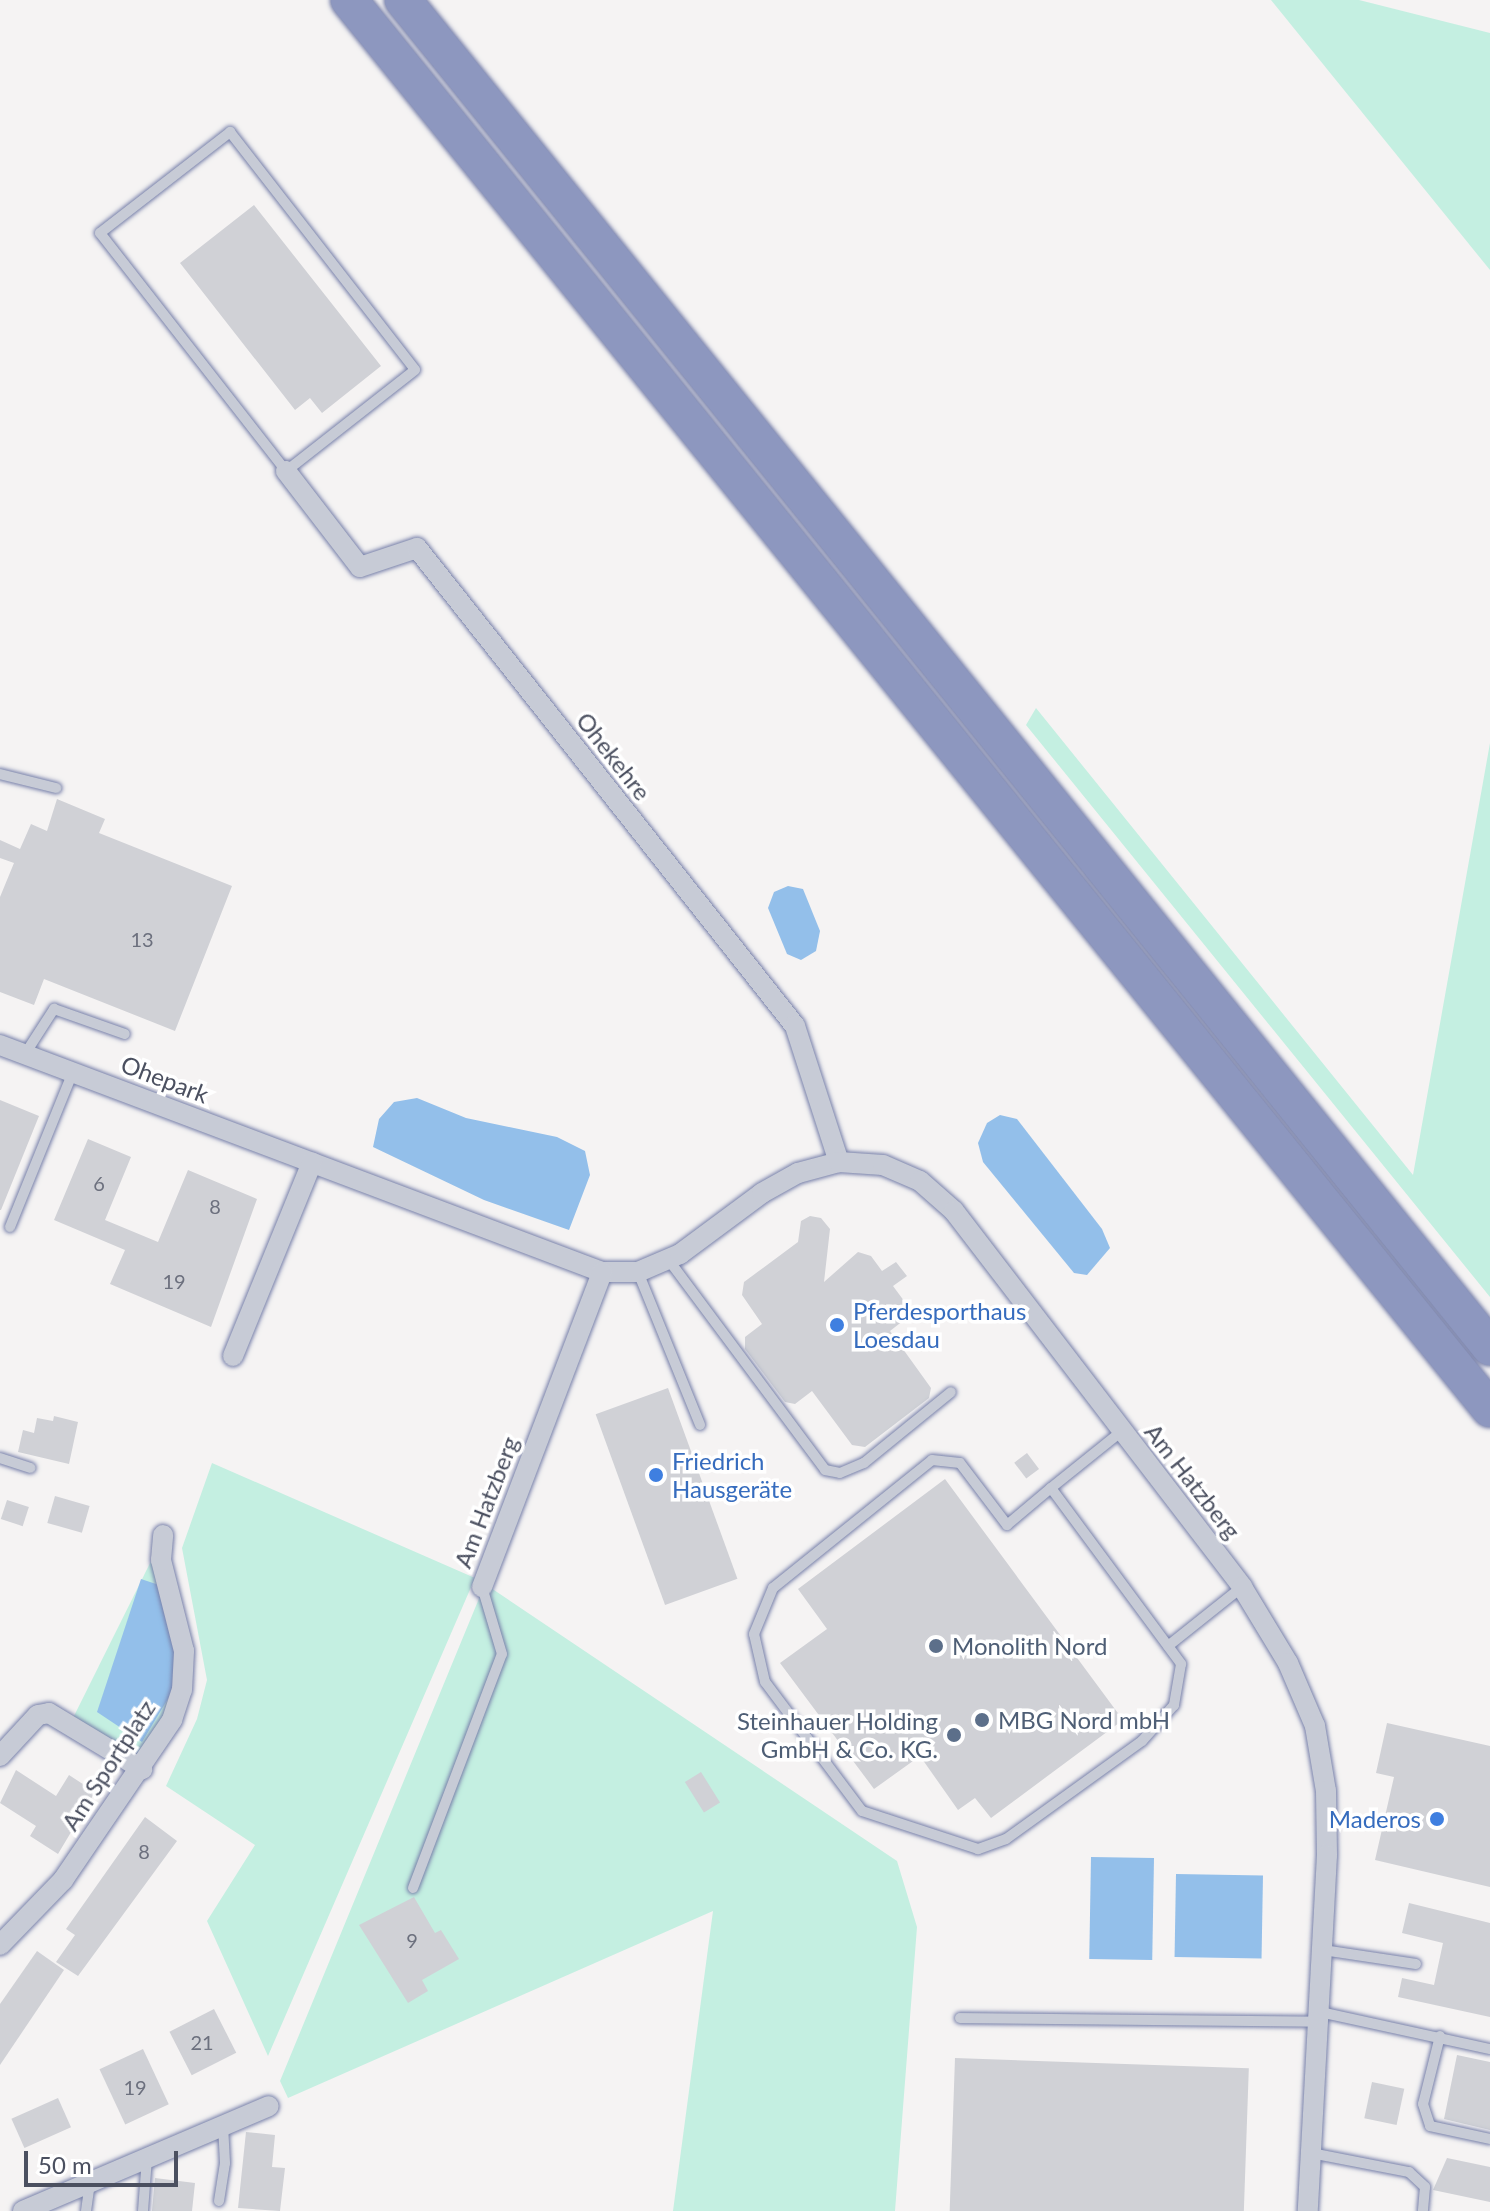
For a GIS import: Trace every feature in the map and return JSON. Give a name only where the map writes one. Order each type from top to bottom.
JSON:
[{"type":"highway","points":[[349,0],[1490,1409]]},
{"type":"highway","points":[[403,0],[1490,1347]]},
{"type":"street","name":"Ohekehre","points":[[286,471],[360,567],[417,548],[795,1026],[839,1162]]},
{"type":"street","name":"Ohepark","points":[[0,1045],[312,1162]]},
{"type":"street","name":"Am Hatzberg","points":[[312,1162],[602,1272],[638,1272],[668,1259],[762,1193],[798,1173],[839,1162],[883,1165],[920,1181],[954,1211],[1242,1587],[1288,1663],[1320,1750],[1327,1823],[1320,2017],[1308,2211]]},
{"type":"street","points":[[233,1356],[312,1162]]},
{"type":"street","name":"Am Hatzberg","points":[[482,1587],[602,1272]]},
{"type":"street","name":"Am Sportplatz","points":[[0,1945],[63,1880],[142,1769],[172,1720],[182,1690],[184,1651],[161,1560],[163,1535]]},
{"type":"street","points":[[0,1756],[38,1715],[49,1713],[142,1769]]},
{"type":"street","points":[[23,2211],[269,2106]]},
{"type":"lane","points":[[230,132],[415,370],[286,471],[100,233],[230,132]]},
{"type":"lane","points":[[0,774],[56,788]]},
{"type":"lane","points":[[25,1054],[54,1009],[125,1034]]},
{"type":"lane","points":[[10,1227],[73,1072]]},
{"type":"lane","points":[[668,1259],[825,1470],[840,1473],[864,1463],[951,1392]]},
{"type":"lane","points":[[638,1272],[700,1425]]},
{"type":"lane","points":[[1051,1488],[1181,1664],[1174,1705],[1142,1741],[1006,1839],[978,1849],[862,1811],[765,1682],[754,1634],[773,1588],[932,1460],[960,1463],[1007,1525],[1051,1488],[1122,1431]]},
{"type":"lane","points":[[0,1458],[30,1468]]},
{"type":"lane","name":"Am Hatzberg","points":[[413,1888],[502,1654],[482,1587]]},
{"type":"lane","points":[[1168,1646],[1242,1587]]},
{"type":"lane","points":[[1323,1950],[1416,1964]]},
{"type":"lane","points":[[960,2018],[1320,2017],[1440,2036],[1490,2049]]},
{"type":"lane","points":[[1440,2036],[1423,2104],[1430,2126],[1490,2139]]},
{"type":"lane","points":[[219,2201],[226,2152],[223,2126]]},
{"type":"lane","points":[[1311,2153],[1409,2172],[1425,2187],[1423,2211]]},
{"type":"lane","points":[[143,2211],[147,2158]]},
{"type":"lane","points":[[86,2211],[90,2183]]},
{"type":"green space","points":[[1271,0],[1359,0],[1490,33],[1490,270]]},
{"type":"green space","points":[[1036,708],[1413,1175],[1490,743],[1490,1297],[1026,725]]},
{"type":"green space","points":[[212,1463],[475,1578],[268,2056],[207,1921],[255,1845],[166,1786],[197,1719],[207,1680],[182,1548]]},
{"type":"green space","points":[[161,1541],[180,1689],[142,1767],[70,1724]]},
{"type":"green space","points":[[485,1584],[897,1861],[917,1927],[895,2211],[673,2211],[713,1911],[288,2098],[280,2081]]},
{"type":"water","points":[[788,886],[803,889],[820,931],[816,951],[801,960],[787,954],[768,908],[774,892]]},
{"type":"water","points":[[417,1098],[466,1118],[557,1137],[585,1151],[590,1175],[569,1230],[484,1200],[373,1147],[379,1119],[394,1102]]},
{"type":"water","points":[[1000,1115],[1017,1119],[1102,1229],[1110,1248],[1087,1275],[1074,1273],[983,1162],[978,1143],[987,1123]]},
{"type":"water","points":[[141,1579],[159,1585],[178,1652],[178,1682],[142,1742],[97,1712]]},
{"type":"water","points":[[1091,1857],[1154,1858],[1152,1960],[1089,1959]]},
{"type":"water","points":[[1176,1874],[1263,1876],[1262,1959],[1175,1957]]},
{"type":"building","points":[[254,205],[381,366],[322,413],[310,398],[295,410],[180,263]]},
{"type":"building","points":[[57,799],[105,819],[99,833],[232,886],[175,1031],[44,979],[34,1005],[0,992],[0,897],[14,863],[0,858],[0,840],[20,849],[31,824],[47,831]]},
{"type":"building","points":[[0,1100],[39,1116],[1,1210],[0,1210]]},
{"type":"building","points":[[88,1139],[131,1157],[105,1220],[158,1242],[188,1170],[257,1199],[211,1327],[110,1284],[125,1250],[54,1220]]},
{"type":"building","points":[[810,1216],[821,1218],[830,1229],[824,1282],[858,1252],[871,1256],[882,1271],[896,1262],[907,1276],[893,1286],[913,1313],[890,1331],[931,1388],[929,1398],[865,1447],[852,1445],[812,1391],[795,1404],[785,1402],[745,1349],[745,1337],[762,1324],[742,1295],[744,1282],[798,1242],[801,1221]]},
{"type":"building","points":[[668,1388],[737,1579],[665,1605],[596,1414]]},
{"type":"building","points":[[54,1416],[78,1422],[69,1464],[18,1452],[23,1430],[34,1433],[37,1418],[53,1421]]},
{"type":"building","points":[[1027,1453],[1039,1469],[1026,1479],[1014,1463]]},
{"type":"building","name":"Monolith Nord","points":[[945,1479],[1123,1720],[991,1818],[975,1798],[958,1810],[920,1756],[874,1789],[780,1663],[827,1629],[798,1589]]},
{"type":"building","points":[[55,1496],[90,1506],[82,1533],[47,1523]]},
{"type":"building","points":[[7,1500],[29,1507],[23,1526],[1,1519]]},
{"type":"building","name":"Maderos","points":[[1387,1723],[1490,1746],[1490,1887],[1375,1860],[1394,1777],[1376,1773]]},
{"type":"building","points":[[16,1770],[56,1796],[69,1775],[95,1792],[58,1854],[30,1836],[36,1826],[0,1803]]},
{"type":"building","points":[[701,1772],[720,1803],[704,1813],[685,1782]]},
{"type":"building","points":[[145,1817],[177,1841],[78,1976],[56,1962],[75,1935],[66,1929]]},
{"type":"building","points":[[414,1897],[435,1933],[441,1930],[459,1959],[422,1980],[428,1991],[408,2003],[359,1925]]},
{"type":"building","points":[[1409,1903],[1490,1923],[1490,2017],[1398,1997],[1402,1978],[1434,1985],[1443,1943],[1402,1933]]},
{"type":"building","points":[[37,1951],[64,1970],[0,2065],[0,2004]]},
{"type":"building","points":[[214,2009],[236,2053],[192,2075],[169,2032]]},
{"type":"building","points":[[143,2049],[169,2104],[125,2125],[99,2069]]},
{"type":"building","points":[[1457,2055],[1490,2062],[1490,2130],[1444,2119]]},
{"type":"building","points":[[955,2058],[1249,2068],[1244,2211],[950,2211]]},
{"type":"building","points":[[1372,2082],[1404,2089],[1397,2125],[1364,2118]]},
{"type":"building","points":[[58,2098],[71,2127],[24,2148],[11,2119]]},
{"type":"building","points":[[246,2132],[275,2135],[272,2167],[285,2168],[280,2211],[238,2208]]},
{"type":"building","points":[[1447,2158],[1490,2167],[1490,2202],[1433,2190]]},
{"type":"building","points":[[155,2178],[195,2183],[192,2211],[152,2211]]},
{"type":"place","name":"Pferdesporthaus Loesdau","points":[[837,1325]]},
{"type":"place","name":"Friedrich Hausgeräte","points":[[656,1475]]},
{"type":"place","name":"Monolith Nord","points":[[936,1646]]},
{"type":"place","name":"MBG Nord mbH","points":[[982,1720]]},
{"type":"place","name":"Steinhauer Holding GmbH & Co. KG.","points":[[954,1735]]},
{"type":"place","name":"Maderos","points":[[1437,1819]]}]
